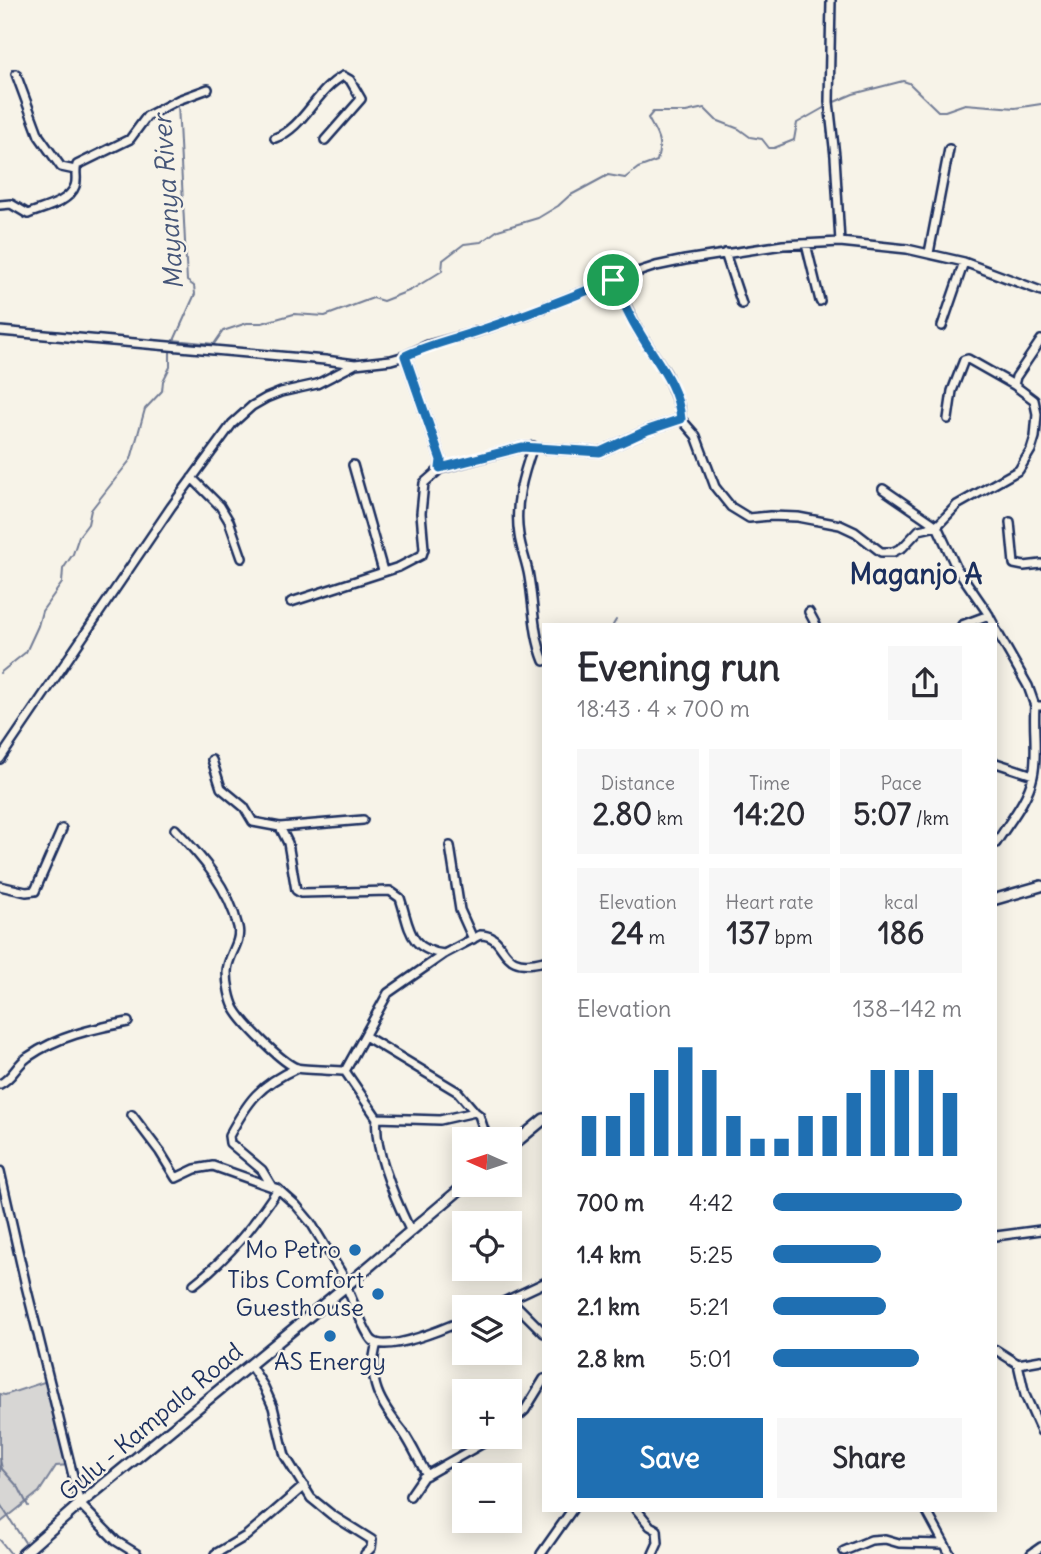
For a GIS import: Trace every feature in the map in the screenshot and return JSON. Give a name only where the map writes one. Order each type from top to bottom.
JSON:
[{"type":"main road","points":[[997,899],[1041,886]]},
{"type":"main road","points":[[522,1137],[542,1121]]},
{"type":"main road","name":"Gulu - Kampala Road","points":[[23,1554],[452,1196]]},
{"type":"street","points":[[831,0],[830,105],[840,242]]},
{"type":"street","points":[[16,74],[39,136],[61,167],[75,170]]},
{"type":"street","points":[[275,138],[291,128],[320,95],[343,76],[350,80],[361,99],[325,140]]},
{"type":"street","points":[[0,205],[11,204],[28,214],[65,199],[76,183],[77,165],[130,139],[147,116],[208,89]]},
{"type":"street","points":[[929,253],[949,149]]},
{"type":"street","points":[[0,331],[355,364],[405,356],[428,345],[519,317],[656,266],[725,253],[840,242],[880,245],[964,261],[1041,291]]},
{"type":"street","points":[[806,244],[820,301]]},
{"type":"street","points":[[725,253],[742,304]]},
{"type":"street","points":[[942,326],[964,261]]},
{"type":"street","points":[[613,280],[639,332],[666,373],[680,408],[681,419],[696,436],[715,487],[741,514],[749,518],[798,517],[831,523],[855,533],[874,549],[887,553],[903,547],[919,530],[937,526],[957,505],[1019,470],[1031,450],[1041,399]]},
{"type":"street","points":[[1014,385],[1016,377],[1041,340]]},
{"type":"street","points":[[405,356],[441,460],[440,468]]},
{"type":"street","points":[[948,419],[952,391],[964,360],[968,359],[1014,385],[1034,400],[1037,414]]},
{"type":"street","points":[[0,759],[192,478],[232,424],[252,406],[281,392],[317,384],[355,364]]},
{"type":"street","points":[[291,602],[399,567],[422,555],[424,549],[421,513],[424,483],[440,468],[522,447],[600,452],[648,430],[681,419]]},
{"type":"street","points":[[533,446],[521,485],[517,516],[519,538],[529,575],[535,631],[542,654]]},
{"type":"street","points":[[353,465],[383,571]]},
{"type":"street","points":[[192,478],[220,506],[229,521],[242,558]]},
{"type":"street","points":[[883,489],[937,526],[956,567],[993,623]]},
{"type":"street","points":[[1010,522],[1014,564],[1041,565]]},
{"type":"street","points":[[808,612],[815,623]]},
{"type":"street","points":[[967,623],[989,615]]},
{"type":"street","points":[[997,631],[1038,706],[1034,775],[1026,795],[997,841]]},
{"type":"street","points":[[212,760],[221,788],[244,807],[253,822],[280,827],[363,820]]},
{"type":"street","points":[[997,763],[1034,775]]},
{"type":"street","points":[[280,827],[288,844],[296,890],[301,893],[396,893],[420,948],[444,954]]},
{"type":"street","points":[[0,886],[26,892],[35,891],[62,829]]},
{"type":"street","points":[[175,829],[202,856],[224,891],[235,916],[239,939],[231,953],[227,971],[235,1008],[271,1049],[297,1068]]},
{"type":"street","points":[[450,846],[460,910],[473,939]]},
{"type":"street","points":[[345,1071],[388,993],[444,954],[480,935],[492,937],[505,955],[521,964],[542,961]]},
{"type":"street","points":[[0,1084],[11,1078],[20,1063],[56,1041],[93,1029],[128,1022]]},
{"type":"street","points":[[365,1036],[458,1092],[479,1115],[483,1127]]},
{"type":"street","points":[[345,1071],[297,1068],[282,1074],[246,1104],[229,1136],[230,1143],[268,1176],[275,1187],[296,1205],[311,1223],[347,1285],[371,1340],[377,1343],[396,1343],[452,1325]]},
{"type":"street","points":[[345,1071],[377,1118],[375,1133],[381,1156],[410,1230]]},
{"type":"street","points":[[377,1118],[440,1120],[475,1112]]},
{"type":"street","points":[[132,1115],[176,1178],[195,1169],[213,1166],[275,1187]]},
{"type":"street","points":[[0,1171],[80,1504],[116,1541],[137,1554]]},
{"type":"street","points":[[194,1284],[229,1254],[261,1216],[275,1187]]},
{"type":"street","points":[[997,1236],[1041,1230]]},
{"type":"street","points":[[521,1295],[542,1284]]},
{"type":"street","points":[[522,1311],[542,1331]]},
{"type":"street","points":[[377,1343],[371,1369],[378,1392],[427,1475]]},
{"type":"street","points":[[997,1351],[1018,1364],[1041,1360]]},
{"type":"street","points":[[1018,1364],[1025,1395],[1041,1431]]},
{"type":"street","points":[[250,1365],[271,1402],[285,1456],[321,1508],[372,1540],[371,1548],[365,1554]]},
{"type":"street","points":[[522,1412],[542,1382]]},
{"type":"street","points":[[410,1496],[419,1481],[427,1475],[473,1449]]},
{"type":"street","points":[[215,1554],[246,1536],[304,1486]]},
{"type":"street","points":[[541,1554],[571,1512]]},
{"type":"street","points":[[639,1512],[657,1530],[658,1543],[653,1554]]},
{"type":"street","points":[[927,1512],[950,1554]]},
{"type":"street","points":[[844,1551],[878,1540],[944,1544]]},
{"type":"street","points":[[1031,1554],[1041,1549]]},
{"type":"shaded area","points":[[47,1381],[69,1465],[56,1466],[39,1492],[0,1523],[0,1394],[5,1395]]},
{"type":"waterway","name":"Mayanya River","points":[[832,103],[853,94],[903,81],[909,83],[938,111],[965,104],[1015,108],[1041,104]]},
{"type":"waterway","name":"Mayanya River","points":[[172,345],[195,294],[194,286],[187,281],[178,104]]},
{"type":"waterway","name":"Mayanya River","points":[[173,340],[214,344],[223,331],[247,323],[262,323],[294,314],[325,316],[373,298],[383,301],[411,290],[442,271],[443,260],[464,244],[481,242],[498,230],[538,218],[569,196],[608,175],[625,178],[638,168],[657,161],[659,142],[648,118],[653,112],[686,112],[704,108],[716,120],[739,129],[750,137],[762,139],[769,148],[774,148],[794,140],[797,123],[827,106]]},
{"type":"waterway","name":"Mayanya River","points":[[0,673],[26,652],[42,611],[62,583],[63,569],[88,524],[91,510],[131,459],[145,409],[162,391],[163,381],[170,367],[170,350]]},
{"type":"waterway","points":[[0,1459],[2,1469],[19,1488],[28,1506]]},
{"type":"waterway","points":[[0,1504],[26,1544]]},
{"type":"waterway","points":[[0,1540],[11,1554]]},
{"type":"place","name":"Mo Petro","points":[[355,1250]]},
{"type":"place","name":"Tibs Comfort Guesthouse","points":[[378,1294]]},
{"type":"place","name":"AS Energy","points":[[330,1336]]},
{"type":"district","name":"Maganjo A","points":[[916,574]]},
{"type":"route","points":[[613,280],[631,318],[666,373],[680,408],[681,419],[648,430],[600,452],[522,447],[440,468],[441,460],[405,356],[428,345],[530,313],[613,280]]}]
